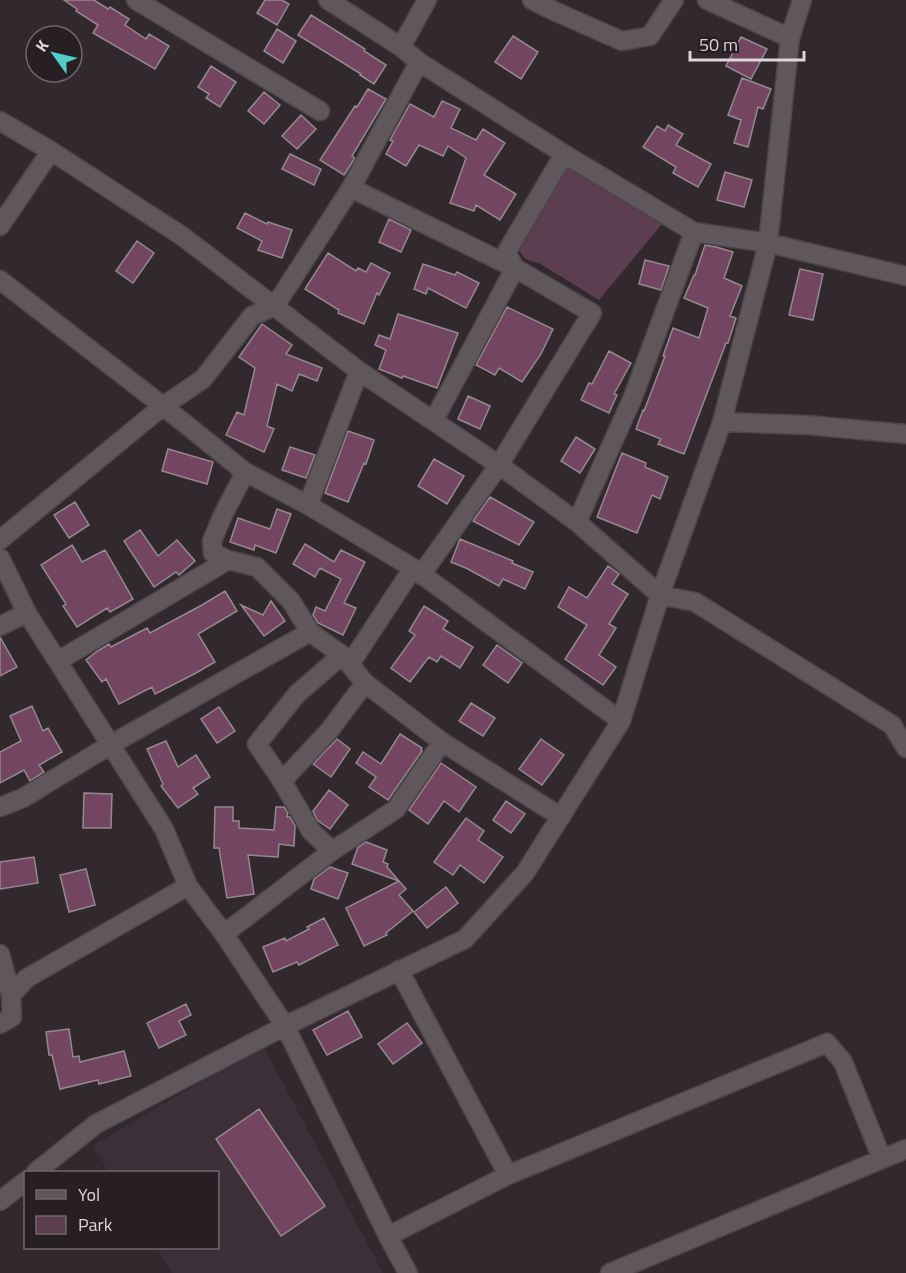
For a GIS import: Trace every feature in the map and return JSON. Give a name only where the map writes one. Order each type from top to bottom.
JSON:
[{"type":"street","points":[[136,0],[320,111]]},
{"type":"street","points":[[328,0],[401,47],[419,62],[564,154],[694,232],[768,243],[906,276]]},
{"type":"street","points":[[401,47],[427,0]]},
{"type":"street","points":[[532,0],[557,6],[622,41],[650,36],[674,0]]},
{"type":"street","points":[[706,0],[790,38]]},
{"type":"street","points":[[38,1171],[96,1124],[285,1026],[465,939],[525,873],[621,722],[660,595],[722,422],[768,243],[790,38],[802,0]]},
{"type":"street","points":[[0,540],[163,406],[203,378],[252,316],[275,306],[351,188],[419,62]]},
{"type":"street","points":[[0,121],[51,151],[182,236],[359,371],[499,465],[577,522],[660,595],[694,602],[714,614],[892,725],[906,748]]},
{"type":"street","points":[[0,226],[51,151]]},
{"type":"street","points":[[515,268],[506,253],[564,154]]},
{"type":"street","points":[[332,851],[310,831],[258,744],[297,693],[346,659],[417,572],[499,465],[592,313],[515,268],[351,188]]},
{"type":"street","points":[[577,522],[633,397],[694,232]]},
{"type":"street","points":[[434,420],[515,268]]},
{"type":"street","points":[[0,280],[245,472],[308,505],[417,572],[621,722]]},
{"type":"street","points":[[308,505],[359,371]]},
{"type":"street","points":[[722,422],[807,425],[906,434]]},
{"type":"street","points":[[245,472],[212,541],[213,553],[228,560],[257,567],[291,601],[310,632],[346,659],[365,683],[442,742],[561,817]]},
{"type":"street","points":[[0,558],[27,613],[164,829],[188,886],[224,934],[285,1026],[408,1273]]},
{"type":"street","points":[[58,661],[228,560]]},
{"type":"street","points":[[0,626],[27,613]]},
{"type":"street","points":[[0,807],[23,798],[110,745],[310,632]]},
{"type":"street","points":[[282,781],[330,731],[365,683]]},
{"type":"street","points":[[224,934],[332,851],[396,809],[442,742]]},
{"type":"street","points":[[11,995],[27,978],[188,886]]},
{"type":"street","points":[[0,954],[11,995],[12,1017],[0,1024]]},
{"type":"street","points":[[399,970],[508,1175]]},
{"type":"street","points":[[388,1236],[508,1175],[827,1043],[843,1062],[882,1160]]},
{"type":"street","points":[[610,1273],[906,1149]]},
{"type":"street","points":[[0,1201],[24,1183]]},
{"type":"shaded area","points":[[263,1045],[383,1273],[172,1273],[157,1249],[219,1249],[219,1171],[108,1171],[92,1146]]},
{"type":"green space","points":[[568,165],[662,224],[599,300],[539,263],[527,260],[519,250]]},
{"type":"building","points":[[64,0],[94,0],[108,9],[110,7],[129,19],[125,25],[146,39],[149,34],[169,46],[155,69],[93,33],[98,25]]},
{"type":"building","points":[[265,0],[282,0],[289,4],[277,25],[257,13]]},
{"type":"building","points":[[311,15],[386,65],[374,84],[298,35]]},
{"type":"building","points":[[277,29],[296,41],[283,63],[264,51]]},
{"type":"building","points":[[513,36],[538,52],[521,79],[495,62]]},
{"type":"building","points":[[741,37],[767,49],[751,79],[726,66]]},
{"type":"building","points":[[211,66],[236,82],[220,107],[206,98],[209,94],[198,87]]},
{"type":"building","points":[[742,78],[771,89],[763,109],[758,107],[748,147],[734,143],[741,120],[728,115]]},
{"type":"building","points":[[368,89],[386,99],[352,156],[355,158],[344,175],[320,160]]},
{"type":"building","points":[[264,92],[280,105],[264,124],[248,111]]},
{"type":"building","points":[[442,101],[460,109],[451,128],[476,140],[483,129],[505,143],[484,175],[516,194],[500,220],[476,205],[474,211],[450,203],[466,158],[448,146],[443,156],[419,145],[406,166],[386,154],[393,141],[390,140],[410,104],[434,117]]},
{"type":"building","points":[[301,115],[316,129],[297,149],[282,136]]},
{"type":"building","points":[[668,125],[683,134],[676,145],[711,164],[698,187],[673,173],[676,167],[643,147],[657,126],[665,131]]},
{"type":"building","points":[[290,154],[321,169],[314,185],[282,169]]},
{"type":"building","points":[[725,172],[752,180],[744,207],[717,200]]},
{"type":"building","points":[[245,213],[267,224],[268,222],[292,230],[282,258],[258,250],[262,241],[237,228]]},
{"type":"building","points":[[389,219],[411,230],[401,252],[379,242]]},
{"type":"building","points":[[137,241],[154,253],[133,283],[116,271]]},
{"type":"building","points":[[705,245],[733,252],[724,278],[742,286],[730,316],[736,318],[728,343],[726,343],[684,454],[658,444],[661,439],[636,429],[665,356],[663,356],[673,328],[699,338],[708,308],[684,298]]},
{"type":"building","points":[[328,253],[356,271],[358,268],[366,272],[371,263],[390,273],[379,295],[377,293],[364,324],[338,313],[339,310],[305,289]]},
{"type":"building","points":[[645,260],[669,266],[661,290],[639,284]]},
{"type":"building","points":[[423,264],[455,275],[457,272],[479,283],[466,308],[428,288],[426,294],[414,289]]},
{"type":"building","points":[[800,269],[823,274],[813,320],[789,315]]},
{"type":"building","points":[[507,307],[553,329],[541,354],[522,382],[499,368],[495,375],[476,365]]},
{"type":"building","points":[[398,314],[458,333],[437,388],[379,369],[386,350],[375,345],[379,335],[390,339]]},
{"type":"building","points":[[262,324],[292,345],[286,354],[322,368],[317,381],[299,374],[292,391],[277,384],[267,426],[274,429],[264,452],[226,435],[237,412],[244,415],[255,368],[239,357]]},
{"type":"building","points":[[609,351],[631,363],[614,394],[617,395],[609,413],[581,400]]},
{"type":"building","points":[[468,396],[490,406],[480,429],[458,419]]},
{"type":"building","points":[[348,431],[374,440],[366,464],[364,463],[348,502],[325,493]]},
{"type":"building","points":[[576,437],[595,449],[580,473],[561,461]]},
{"type":"building","points":[[290,447],[315,455],[306,478],[282,470]]},
{"type":"building","points":[[168,449],[213,462],[207,484],[162,471]]},
{"type":"building","points":[[622,453],[646,463],[645,467],[668,477],[660,499],[652,495],[637,533],[597,517]]},
{"type":"building","points":[[434,459],[464,476],[447,504],[418,486]]},
{"type":"building","points":[[490,497],[534,522],[519,545],[473,521]]},
{"type":"building","points":[[75,502],[89,525],[69,538],[54,515]]},
{"type":"building","points":[[277,509],[291,514],[276,553],[255,545],[254,550],[230,542],[238,518],[270,529]]},
{"type":"building","points":[[140,530],[158,556],[177,540],[195,561],[179,575],[176,572],[154,587],[124,541]]},
{"type":"building","points":[[460,539],[533,572],[525,589],[503,579],[499,586],[451,562]]},
{"type":"building","points":[[305,544],[334,562],[341,550],[365,562],[344,603],[356,608],[343,635],[318,623],[313,615],[316,607],[325,611],[341,579],[320,568],[315,577],[293,564]]},
{"type":"building","points":[[72,545],[82,562],[105,550],[133,599],[110,612],[107,608],[77,627],[63,606],[66,604],[41,565]]},
{"type":"building","points":[[608,566],[619,574],[612,584],[628,594],[609,624],[616,628],[599,655],[616,667],[603,685],[565,659],[587,625],[558,607],[569,587],[587,598]]},
{"type":"building","points":[[225,591],[237,611],[198,634],[215,662],[155,694],[152,687],[119,704],[106,679],[102,682],[86,660],[109,644],[111,647],[147,628],[150,633]]},
{"type":"building","points":[[271,601],[285,621],[264,636],[241,605],[263,615]]},
{"type":"building","points":[[424,606],[448,621],[443,629],[473,647],[460,668],[441,656],[437,662],[429,657],[410,682],[391,668],[415,635],[409,631]]},
{"type":"building","points":[[0,637],[17,667],[0,676]]},
{"type":"building","points":[[497,645],[522,663],[508,683],[483,665]]},
{"type":"building","points":[[471,703],[495,718],[483,736],[459,721]]},
{"type":"building","points":[[32,706],[43,731],[48,728],[62,752],[39,765],[44,772],[30,781],[24,770],[0,783],[0,752],[21,741],[10,716]]},
{"type":"building","points":[[219,707],[235,731],[217,743],[201,719]]},
{"type":"building","points":[[400,734],[422,748],[422,751],[388,800],[369,787],[376,777],[356,763],[363,752],[381,764]]},
{"type":"building","points":[[337,739],[350,749],[331,777],[313,764]]},
{"type":"building","points":[[541,739],[564,755],[542,785],[519,769]]},
{"type":"building","points":[[166,741],[178,767],[196,755],[210,777],[193,788],[198,794],[178,808],[161,786],[163,784],[147,749]]},
{"type":"building","points":[[441,763],[476,787],[459,812],[444,801],[428,824],[409,810]]},
{"type":"building","points":[[329,790],[348,805],[330,829],[317,820],[313,811]]},
{"type":"building","points":[[84,793],[112,794],[111,828],[83,828]]},
{"type":"building","points":[[506,801],[525,814],[511,833],[493,820]]},
{"type":"building","points":[[215,807],[233,807],[233,821],[239,821],[239,828],[274,830],[276,807],[284,807],[288,813],[287,817],[290,817],[295,826],[294,846],[279,844],[278,857],[248,855],[254,894],[227,898],[219,848],[214,848]]},
{"type":"building","points":[[466,818],[484,831],[478,840],[503,857],[484,883],[460,865],[453,875],[434,862]]},
{"type":"building","points":[[366,842],[387,850],[383,862],[388,864],[387,867],[399,881],[352,864],[358,847]]},
{"type":"building","points":[[34,857],[38,883],[0,889],[0,862]]},
{"type":"building","points":[[330,867],[348,873],[338,899],[311,889],[314,879]]},
{"type":"building","points":[[86,869],[95,905],[69,912],[60,875]]},
{"type":"building","points":[[399,881],[406,889],[399,895],[413,911],[386,933],[387,935],[364,946],[346,908]]},
{"type":"building","points":[[446,887],[458,903],[427,928],[414,912]]},
{"type":"building","points":[[324,918],[338,945],[299,965],[297,962],[273,972],[263,947],[285,938],[286,941]]},
{"type":"building","points":[[186,1004],[191,1015],[179,1021],[186,1035],[159,1048],[147,1023]]},
{"type":"building","points":[[348,1011],[362,1037],[327,1055],[313,1030]]},
{"type":"building","points":[[407,1023],[422,1043],[393,1064],[378,1044]]},
{"type":"building","points":[[69,1029],[73,1057],[79,1056],[80,1062],[124,1051],[131,1076],[99,1084],[98,1080],[60,1089],[52,1055],[49,1055],[46,1032]]},
{"type":"building","points":[[259,1109],[325,1206],[281,1236],[216,1139]]}]
